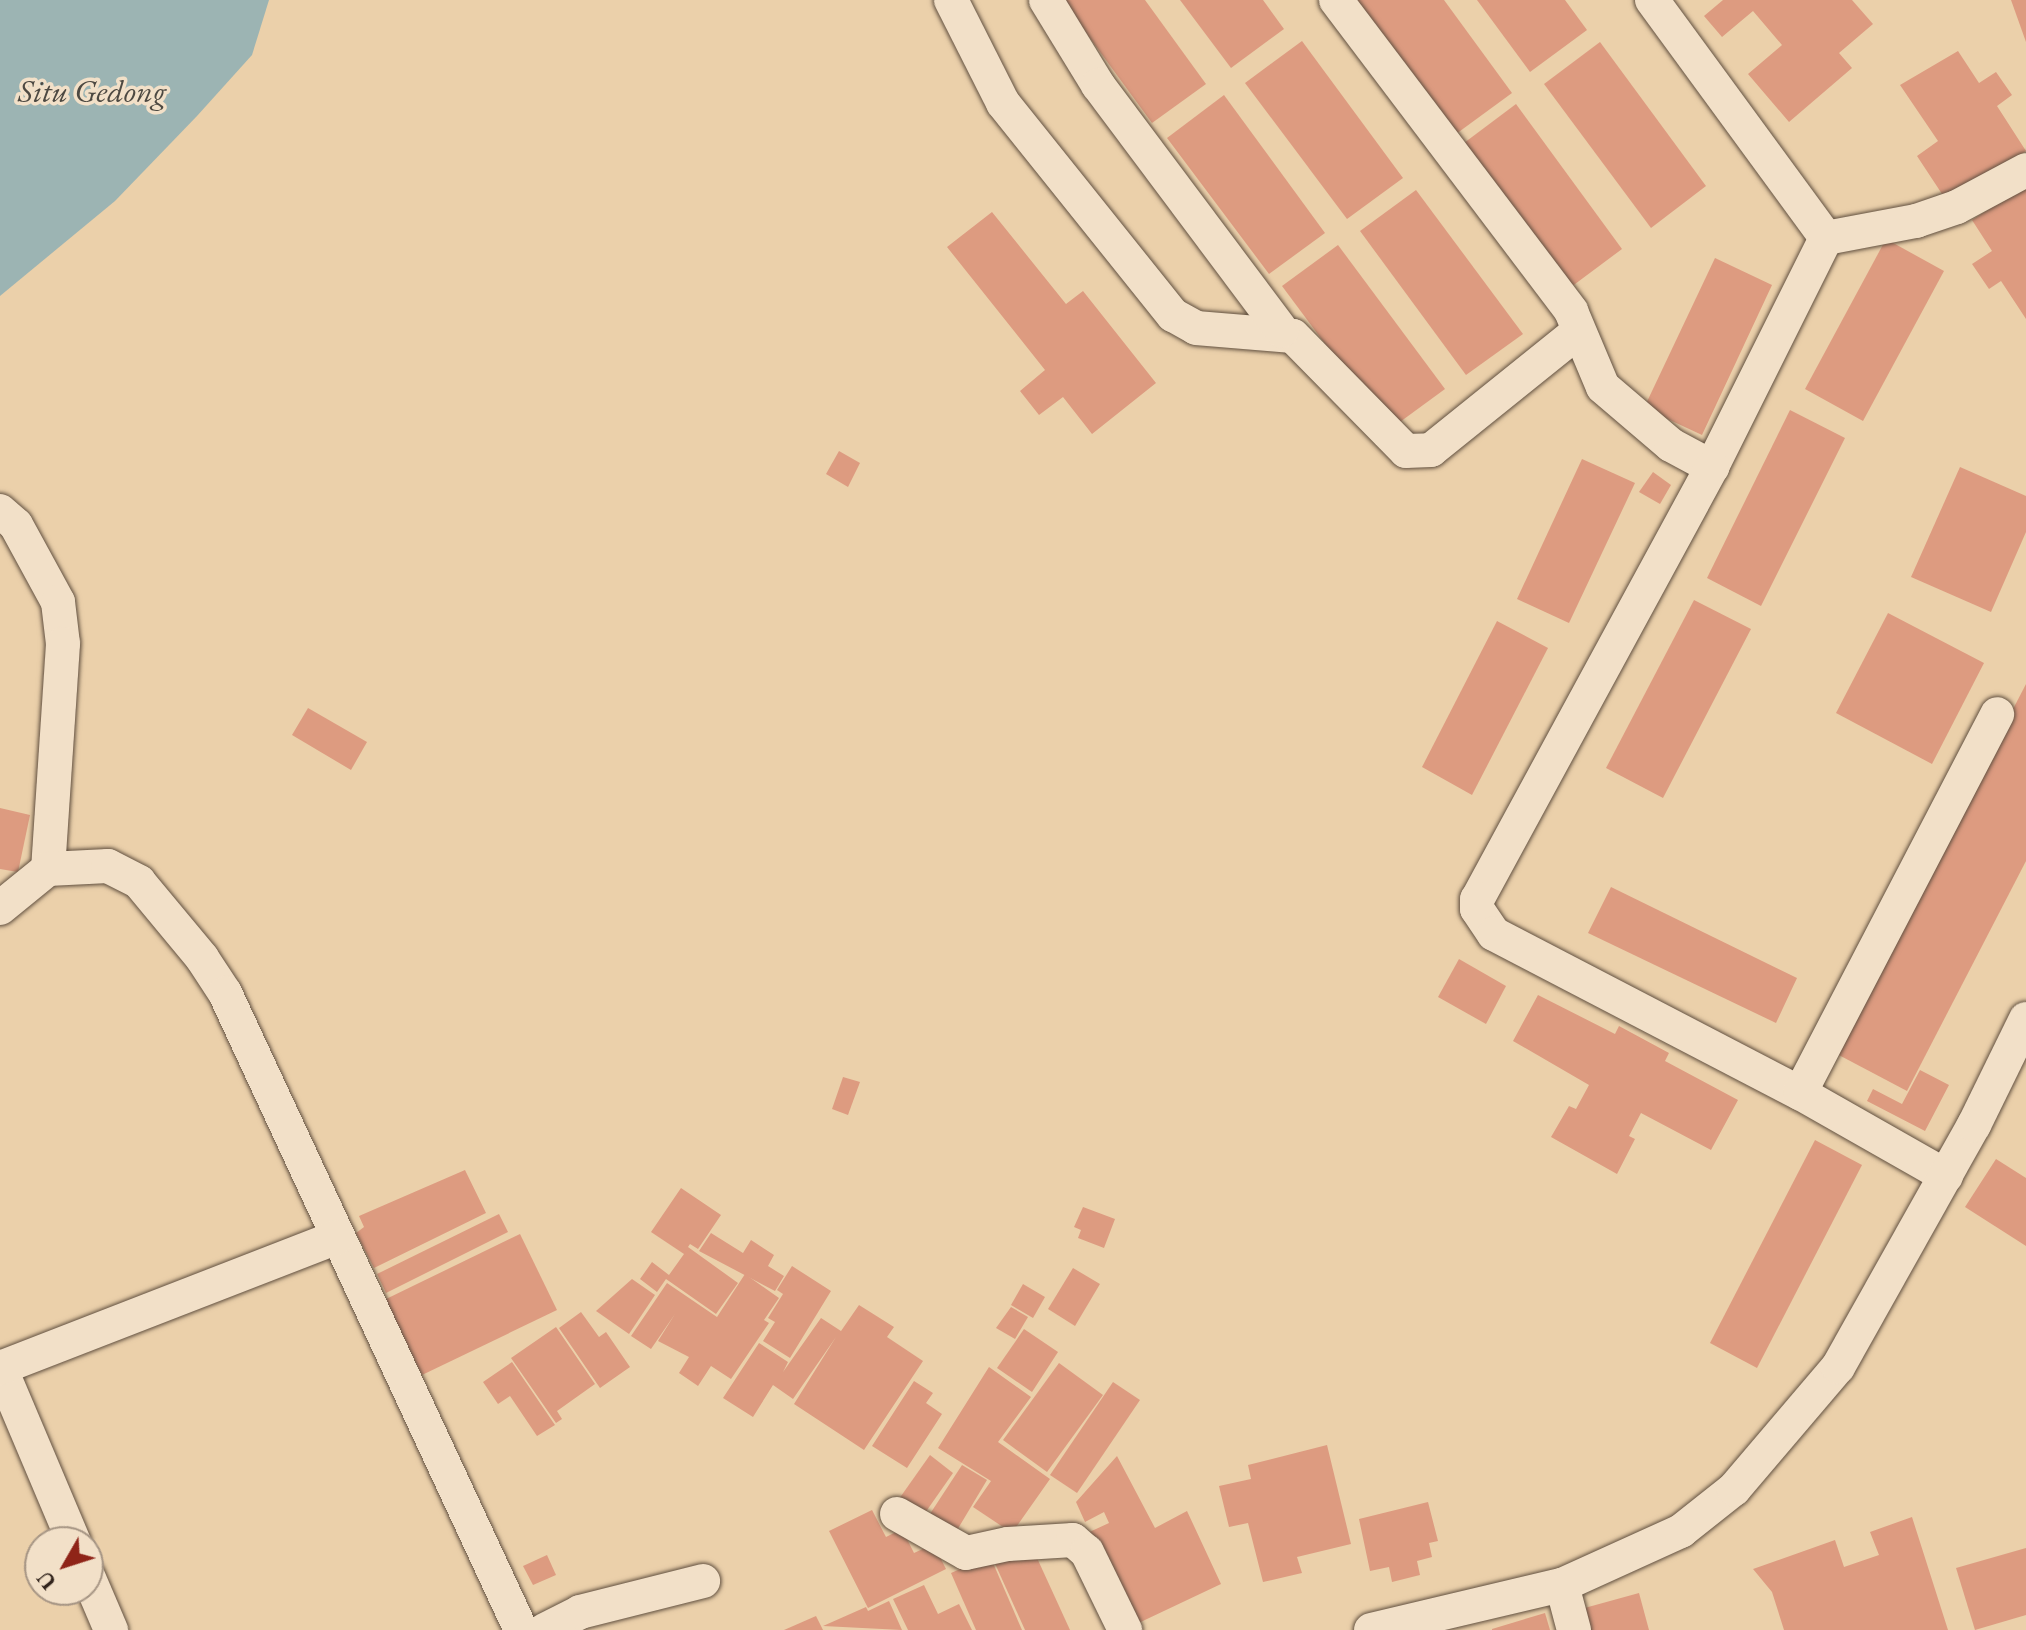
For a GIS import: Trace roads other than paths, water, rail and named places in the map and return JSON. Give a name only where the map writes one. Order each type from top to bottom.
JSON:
[{"type":"street","points":[[951,0],[981,66],[1011,114],[1173,315],[1196,328],[1282,331]]},
{"type":"street","points":[[1046,0],[1098,85],[1282,331],[1300,342],[1400,446],[1416,454],[1431,450],[1578,332]]},
{"type":"street","points":[[1336,0],[1571,311],[1603,387],[1671,445],[1712,467]]},
{"type":"street","points":[[1652,0],[1826,238]]},
{"type":"street","points":[[1826,238],[1930,217],[2026,170]]},
{"type":"street","points":[[1826,238],[1712,467],[1477,899],[1477,909],[1494,934],[1800,1093],[1946,1176]]},
{"type":"street","points":[[0,511],[16,525],[37,561],[60,616],[63,644],[48,869]]},
{"type":"street","points":[[1800,1093],[1997,714]]},
{"type":"street","points":[[0,908],[48,869],[108,866],[125,872],[170,918],[225,993],[521,1630]]},
{"type":"street","points":[[1371,1630],[1562,1585],[1681,1531],[1734,1489],[1838,1367],[1946,1176],[2026,1019]]},
{"type":"street","points":[[67,1526],[0,1367],[338,1237]]},
{"type":"street","points":[[897,1514],[966,1553],[1008,1544],[1073,1540],[1087,1552],[1125,1630]]},
{"type":"street","points":[[545,1630],[580,1612],[703,1581]]},
{"type":"street","points":[[1562,1585],[1574,1630]]},
{"type":"street","points":[[101,1606],[111,1630]]},
{"type":"water","name":"Situ Gedong","points":[[0,0],[269,0],[252,55],[197,116],[115,201],[0,296]]}]
